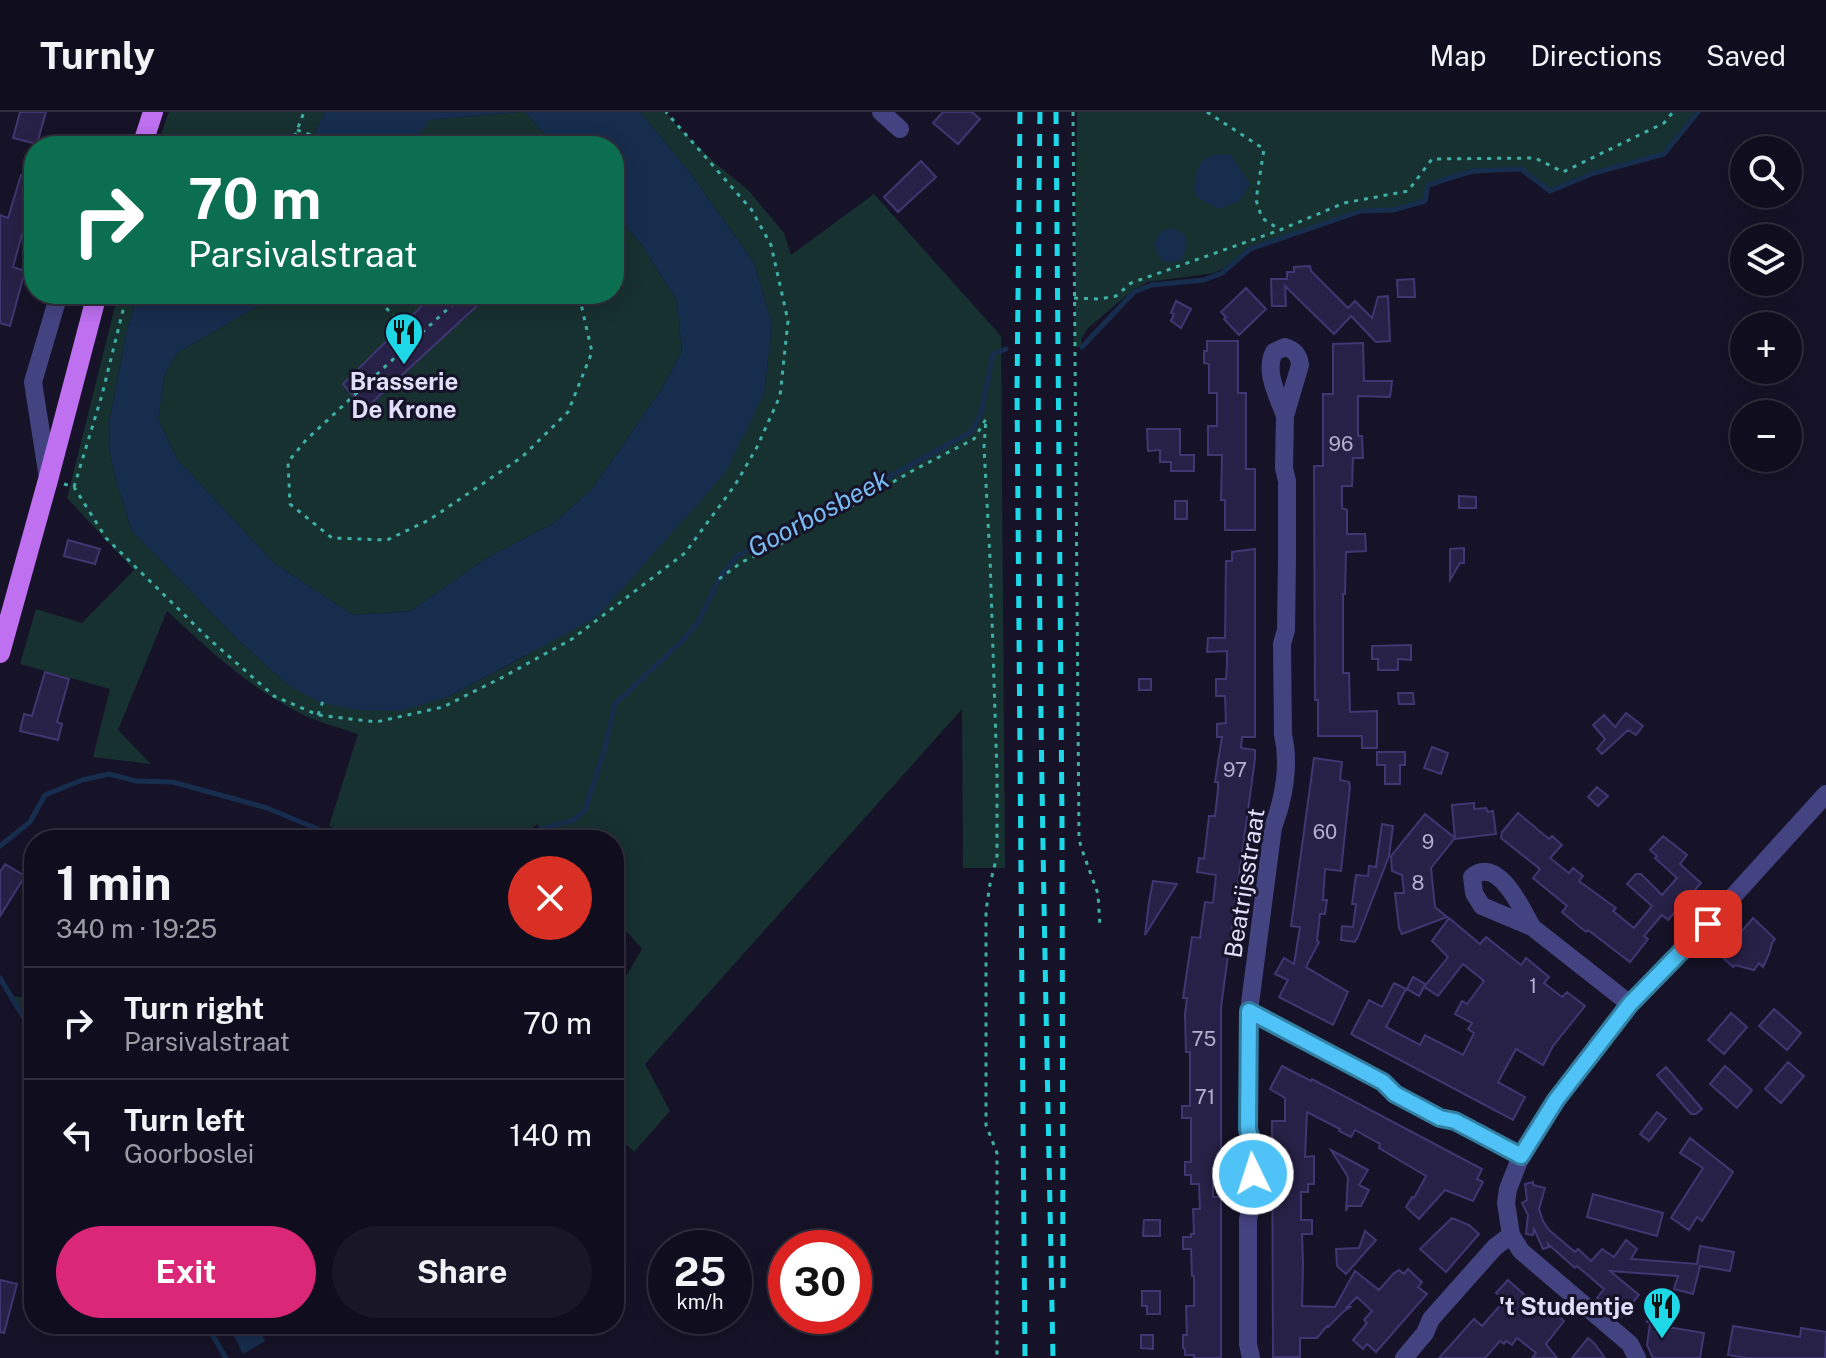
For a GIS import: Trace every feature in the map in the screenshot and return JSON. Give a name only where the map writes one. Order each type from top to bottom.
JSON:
[{"type":"main road","points":[[145,136],[153,112]]},
{"type":"main road","points":[[0,653],[94,304]]},
{"type":"street","points":[[881,112],[900,129]]},
{"type":"street","points":[[48,480],[33,382],[56,304]]},
{"type":"street","name":"Beatrijsstraat","points":[[1251,1358],[1248,1344],[1248,1219],[1253,1203],[1252,1145],[1248,1129],[1249,1011],[1273,827],[1280,811],[1286,765],[1282,658],[1286,630],[1287,560],[1285,416]]},
{"type":"street","points":[[1637,1358],[1630,1344],[1521,1251],[1511,1235],[1506,1203],[1508,1189],[1521,1156],[1556,1100],[1630,1004],[1708,924],[1826,794]]},
{"type":"street","points":[[1532,927],[1630,1004]]},
{"type":"street","points":[[1249,1011],[1383,1082],[1395,1094],[1440,1118],[1455,1121],[1521,1156]]},
{"type":"street","points":[[1404,1358],[1425,1333],[1431,1319],[1495,1247],[1511,1235]]},
{"type":"path","points":[[295,136],[304,112]]},
{"type":"path","points":[[125,304],[102,395],[74,487],[106,538],[208,638],[274,696],[318,715],[376,722],[443,707],[572,639],[685,553],[735,485],[757,447],[780,396],[788,321],[771,245],[751,209],[666,112]]},
{"type":"path","points":[[1073,112],[1079,838],[1098,894],[1100,927]]},
{"type":"path","points":[[1207,112],[1264,149],[1256,200],[1262,218],[1280,230]]},
{"type":"path","points":[[1074,298],[1116,296],[1131,283],[1280,230],[1344,203],[1408,191],[1432,159],[1535,158],[1563,172],[1664,123],[1673,112]]},
{"type":"path","points":[[297,130],[311,135]]},
{"type":"path","points":[[382,304],[416,338]]},
{"type":"path","points":[[453,304],[306,440],[288,462],[290,504],[332,538],[387,540],[429,520],[522,457],[568,412],[592,352],[581,304]]},
{"type":"path","points":[[719,579],[742,562],[779,545],[822,518],[848,508],[974,439],[986,419],[984,447],[997,829],[997,856],[986,911],[986,1125],[997,1153],[997,1358]]},
{"type":"path","points":[[318,715],[323,701]]},
{"type":"green space","points":[[169,112],[325,112],[313,136],[161,136]]},
{"type":"green space","points":[[525,112],[546,136],[418,136],[429,120]]},
{"type":"green space","points":[[640,112],[666,112],[715,163],[748,190],[784,233],[791,255],[874,194],[1001,336],[1005,868],[963,868],[962,709],[645,1064],[670,1111],[634,1152],[624,1142],[624,980],[642,949],[624,928],[624,830],[542,830],[537,824],[530,830],[338,830],[329,826],[358,734],[309,717],[276,700],[227,665],[167,611],[118,730],[151,764],[93,757],[110,689],[20,664],[36,609],[82,623],[134,570],[67,498],[116,304],[135,304],[110,418],[109,445],[114,473],[132,531],[235,637],[289,686],[448,697],[527,655],[764,394],[772,324],[754,263],[688,170]]},
{"type":"green space","points":[[1077,112],[1698,112],[1664,154],[1594,173],[1550,191],[1521,169],[1472,174],[1428,185],[1425,201],[1393,210],[1361,211],[1248,247],[1228,266],[1214,273],[1148,282],[1133,290],[1088,328],[1081,339],[1082,347],[1074,347]]},
{"type":"green space","points":[[624,224],[642,245],[677,301],[682,352],[661,390],[592,489],[554,523],[485,559],[411,611],[353,615],[274,563],[177,459],[158,419],[165,374],[177,353],[262,304],[624,304]]},
{"type":"green space","points":[[10,996],[24,997],[24,1020]]},
{"type":"water","points":[[325,112],[519,112],[430,120],[418,136],[313,136]]},
{"type":"water","points":[[525,112],[640,112],[688,170],[754,263],[772,324],[764,394],[725,473],[597,617],[448,697],[400,711],[356,710],[319,702],[289,686],[235,637],[132,531],[114,473],[109,445],[110,418],[135,304],[262,304],[177,353],[165,374],[158,419],[177,459],[274,563],[353,615],[411,611],[485,559],[554,523],[592,489],[661,390],[682,352],[677,301],[642,245],[624,224],[624,136],[546,136]]},
{"type":"water","points":[[1230,154],[1250,184],[1239,201],[1219,209],[1196,197],[1196,175],[1205,159]]},
{"type":"water","points":[[1169,228],[1185,235],[1186,248],[1181,260],[1170,263],[1160,260],[1154,244],[1160,232]]},
{"type":"water","points":[[233,1334],[262,1334],[265,1341],[243,1354]]},
{"type":"building","points":[[20,112],[46,112],[39,136],[24,136],[24,141],[13,138]]},
{"type":"building","points":[[943,112],[972,112],[980,119],[958,144],[933,123]]},
{"type":"building","points":[[921,161],[936,177],[898,212],[884,197]]},
{"type":"building","points":[[21,175],[24,176],[24,227],[13,267],[24,271],[24,275],[10,326],[0,323],[0,215],[8,218]]},
{"type":"building","points":[[1310,266],[1311,271],[1348,308],[1355,301],[1372,318],[1378,297],[1388,296],[1390,341],[1376,342],[1351,316],[1334,334],[1285,286],[1286,306],[1272,306],[1271,279],[1287,279],[1287,272],[1294,272],[1294,267]]},
{"type":"building","points":[[1414,279],[1415,297],[1398,297],[1397,280]]},
{"type":"building","points":[[1246,288],[1266,309],[1239,335],[1221,312]]},
{"type":"building","points":[[1176,301],[1191,309],[1181,328],[1171,321]]},
{"type":"building","points":[[424,304],[479,304],[365,409],[343,384]]},
{"type":"building","points":[[1207,341],[1238,341],[1238,393],[1246,393],[1246,469],[1255,469],[1255,530],[1225,530],[1225,500],[1221,500],[1222,455],[1208,455],[1208,426],[1217,426],[1217,393],[1209,393],[1209,364],[1204,363]]},
{"type":"building","points":[[1363,343],[1364,381],[1392,381],[1390,397],[1358,396],[1358,436],[1362,436],[1363,458],[1353,458],[1352,486],[1342,486],[1342,508],[1347,510],[1347,534],[1365,534],[1366,551],[1346,552],[1343,673],[1349,673],[1350,712],[1377,711],[1377,748],[1362,748],[1362,736],[1318,736],[1318,700],[1315,700],[1314,466],[1323,466],[1323,394],[1333,394],[1333,344]]},
{"type":"building","points":[[1147,429],[1180,429],[1180,455],[1194,455],[1194,471],[1171,471],[1171,462],[1160,462],[1160,450],[1148,451]]},
{"type":"building","points":[[1459,496],[1476,497],[1476,508],[1459,508]]},
{"type":"building","points":[[1175,501],[1187,501],[1187,519],[1175,519]]},
{"type":"building","points":[[68,540],[100,549],[95,564],[64,556]]},
{"type":"building","points":[[1464,548],[1464,563],[1460,563],[1450,580],[1450,549]]},
{"type":"building","points":[[1255,549],[1255,737],[1242,737],[1241,748],[1255,750],[1255,759],[1221,1007],[1221,1170],[1213,1169],[1213,1197],[1221,1197],[1221,1358],[1194,1358],[1194,1355],[1185,1355],[1183,1348],[1183,1335],[1187,1335],[1186,1306],[1194,1306],[1194,1276],[1191,1249],[1183,1249],[1183,1237],[1194,1234],[1193,1209],[1200,1209],[1199,1184],[1191,1184],[1191,1175],[1185,1175],[1185,1162],[1191,1162],[1191,1118],[1182,1118],[1182,1106],[1190,1106],[1190,1052],[1186,1052],[1187,998],[1183,998],[1192,937],[1200,938],[1205,902],[1213,903],[1216,875],[1197,872],[1199,858],[1204,859],[1209,816],[1215,816],[1218,782],[1215,782],[1222,737],[1217,737],[1217,724],[1226,723],[1225,696],[1216,696],[1216,679],[1226,679],[1227,651],[1207,652],[1208,638],[1225,638],[1226,561],[1232,561],[1232,552]]},
{"type":"building","points":[[1411,645],[1411,660],[1398,659],[1398,670],[1378,670],[1378,659],[1372,659],[1372,646]]},
{"type":"building","points":[[45,672],[69,679],[57,722],[62,724],[58,740],[20,731],[24,714],[32,716]]},
{"type":"building","points":[[1139,679],[1151,679],[1151,690],[1139,690]]},
{"type":"building","points":[[1398,693],[1413,693],[1414,704],[1399,704]]},
{"type":"building","points":[[1626,713],[1643,726],[1636,735],[1628,730],[1602,754],[1597,749],[1605,739],[1593,725],[1604,715],[1615,727]]},
{"type":"building","points":[[1432,747],[1448,753],[1441,774],[1424,768]]},
{"type":"building","points":[[1377,752],[1405,752],[1405,765],[1400,765],[1400,784],[1385,784],[1385,765],[1377,765]]},
{"type":"building","points":[[1314,758],[1342,762],[1340,780],[1349,782],[1350,786],[1341,871],[1325,869],[1325,914],[1320,914],[1319,942],[1306,967],[1348,992],[1333,1025],[1279,997],[1288,980],[1275,974],[1284,958],[1294,964],[1300,927],[1291,926]]},
{"type":"building","points":[[1597,787],[1608,796],[1598,806],[1588,797]]},
{"type":"building","points":[[1474,803],[1474,809],[1493,811],[1496,834],[1455,839],[1452,805]]},
{"type":"building","points":[[1518,813],[1549,839],[1552,836],[1562,845],[1550,858],[1569,873],[1573,868],[1583,876],[1579,881],[1616,908],[1613,911],[1634,928],[1652,906],[1627,884],[1636,874],[1641,874],[1662,895],[1677,878],[1650,850],[1663,836],[1687,855],[1680,864],[1701,883],[1668,920],[1662,915],[1644,936],[1648,939],[1630,962],[1562,912],[1567,906],[1533,878],[1540,869],[1501,838],[1502,832]]},
{"type":"building","points":[[1425,814],[1455,838],[1431,868],[1435,907],[1447,917],[1402,934],[1395,893],[1404,893],[1402,875],[1392,871],[1391,856]]},
{"type":"building","points":[[1382,824],[1393,826],[1389,856],[1357,939],[1355,942],[1341,940],[1342,926],[1353,927],[1356,875],[1368,876],[1369,866],[1376,867]]},
{"type":"building","points":[[5,864],[24,878],[0,916],[0,872]]},
{"type":"building","points":[[1153,881],[1177,884],[1145,935],[1149,902]]},
{"type":"building","points":[[1449,918],[1480,944],[1486,937],[1521,965],[1526,958],[1549,977],[1544,983],[1562,997],[1567,992],[1585,1006],[1553,1046],[1543,1065],[1516,1049],[1498,1082],[1525,1097],[1513,1120],[1351,1034],[1369,1000],[1382,1007],[1394,983],[1406,989],[1386,1027],[1420,1045],[1425,1035],[1463,1055],[1474,1033],[1468,1029],[1472,1023],[1455,1014],[1462,1001],[1467,1004],[1484,981],[1463,964],[1438,996],[1424,987],[1448,957],[1432,941]]},
{"type":"building","points":[[1753,918],[1775,939],[1769,954],[1763,967],[1759,963],[1754,970],[1733,967],[1721,956]]},
{"type":"building","points":[[1413,977],[1425,984],[1419,996],[1407,989]]},
{"type":"building","points":[[1774,1009],[1801,1033],[1787,1050],[1759,1026]]},
{"type":"building","points":[[1731,1013],[1747,1027],[1724,1054],[1708,1040]]},
{"type":"building","points":[[1788,1062],[1804,1076],[1781,1103],[1765,1089]]},
{"type":"building","points":[[1282,1066],[1482,1169],[1477,1179],[1483,1182],[1473,1201],[1445,1190],[1419,1219],[1406,1207],[1426,1176],[1355,1130],[1351,1137],[1307,1112],[1305,1157],[1314,1156],[1314,1184],[1308,1184],[1308,1192],[1301,1192],[1301,1220],[1312,1220],[1312,1234],[1302,1234],[1302,1306],[1335,1307],[1355,1271],[1379,1290],[1393,1274],[1399,1270],[1404,1274],[1408,1269],[1422,1282],[1418,1287],[1427,1294],[1376,1352],[1367,1344],[1363,1349],[1353,1340],[1372,1311],[1357,1297],[1317,1338],[1300,1338],[1300,1357],[1273,1357],[1272,1121],[1285,1121],[1285,1098],[1270,1089]]},
{"type":"building","points":[[1725,1066],[1752,1090],[1737,1108],[1710,1084]]},
{"type":"building","points":[[1666,1067],[1702,1109],[1696,1114],[1691,1114],[1657,1075]]},
{"type":"building","points":[[1657,1112],[1666,1119],[1649,1141],[1640,1134]]},
{"type":"building","points":[[1690,1138],[1733,1172],[1702,1221],[1697,1217],[1689,1230],[1671,1218],[1703,1168],[1680,1153]]},
{"type":"building","points":[[1331,1150],[1368,1170],[1359,1185],[1369,1190],[1361,1206],[1348,1206],[1346,1211],[1348,1177]]},
{"type":"building","points":[[1533,1182],[1533,1185],[1545,1188],[1539,1209],[1549,1230],[1591,1261],[1602,1249],[1614,1257],[1626,1240],[1637,1249],[1631,1259],[1697,1264],[1700,1246],[1734,1252],[1730,1271],[1700,1266],[1693,1294],[1674,1289],[1678,1276],[1610,1271],[1639,1295],[1620,1318],[1597,1298],[1604,1289],[1548,1244],[1549,1247],[1543,1249],[1534,1229],[1533,1235],[1526,1234],[1528,1215],[1522,1203],[1527,1200],[1525,1184]]},
{"type":"building","points":[[1593,1194],[1663,1213],[1657,1236],[1587,1217]]},
{"type":"building","points":[[1452,1218],[1469,1225],[1479,1234],[1446,1272],[1420,1249]]},
{"type":"building","points":[[1144,1220],[1160,1220],[1160,1236],[1143,1236]]},
{"type":"building","points":[[1365,1231],[1376,1240],[1346,1274],[1337,1266],[1336,1249],[1359,1248]]},
{"type":"building","points":[[0,1280],[17,1284],[4,1333],[0,1332]]},
{"type":"building","points":[[1508,1280],[1537,1306],[1541,1302],[1564,1321],[1546,1344],[1557,1358],[1532,1358],[1536,1353],[1517,1338],[1512,1345],[1500,1341],[1485,1358],[1439,1358],[1474,1319],[1482,1326],[1505,1300],[1496,1293]]},
{"type":"building","points":[[1142,1291],[1160,1291],[1160,1314],[1147,1314],[1147,1306],[1142,1306]]},
{"type":"building","points":[[1651,1303],[1663,1305],[1660,1324],[1647,1322]]},
{"type":"building","points":[[1650,1324],[1704,1333],[1700,1358],[1653,1358],[1647,1345]]},
{"type":"building","points":[[1733,1326],[1800,1337],[1801,1328],[1826,1332],[1825,1358],[1728,1355]]},
{"type":"building","points":[[1141,1335],[1153,1335],[1153,1349],[1141,1348]]},
{"type":"building","points":[[1588,1338],[1594,1343],[1605,1358],[1572,1358]]},
{"type":"waterway","name":"Goorbosbeek","points":[[1082,347],[1134,292],[1152,285],[1204,280],[1222,273],[1250,249],[1361,211],[1393,210],[1425,201],[1428,185],[1472,171],[1521,169],[1550,191],[1594,173],[1664,154],[1698,112]]},
{"type":"waterway","name":"Goorbosbeek","points":[[539,830],[574,820],[585,810],[615,704],[697,624],[719,579],[737,556],[769,541],[808,515],[828,510],[971,432],[981,414],[993,354],[1006,349]]},
{"type":"waterway","name":"Goorbosbeek","points":[[0,846],[30,822],[45,795],[82,780],[109,774],[136,781],[173,782],[267,808],[320,830]]},
{"type":"waterway","points":[[0,978],[24,1018]]},
{"type":"waterway","points":[[212,1334],[226,1358]]},
{"type":"railway","points":[[1020,112],[1017,390],[1025,1358]]},
{"type":"railway","points":[[1040,112],[1039,579],[1053,1358]]},
{"type":"railway","points":[[1056,112],[1063,1288]]},
{"type":"place","name":"Brasserie De Krone","points":[[404,366]]},
{"type":"place","name":"'t Studentje","points":[[1662,1340]]},
{"type":"route","points":[[1253,1174],[1248,1129],[1249,1011],[1383,1082],[1395,1094],[1440,1118],[1455,1121],[1521,1156],[1556,1100],[1630,1004],[1708,924]]}]
